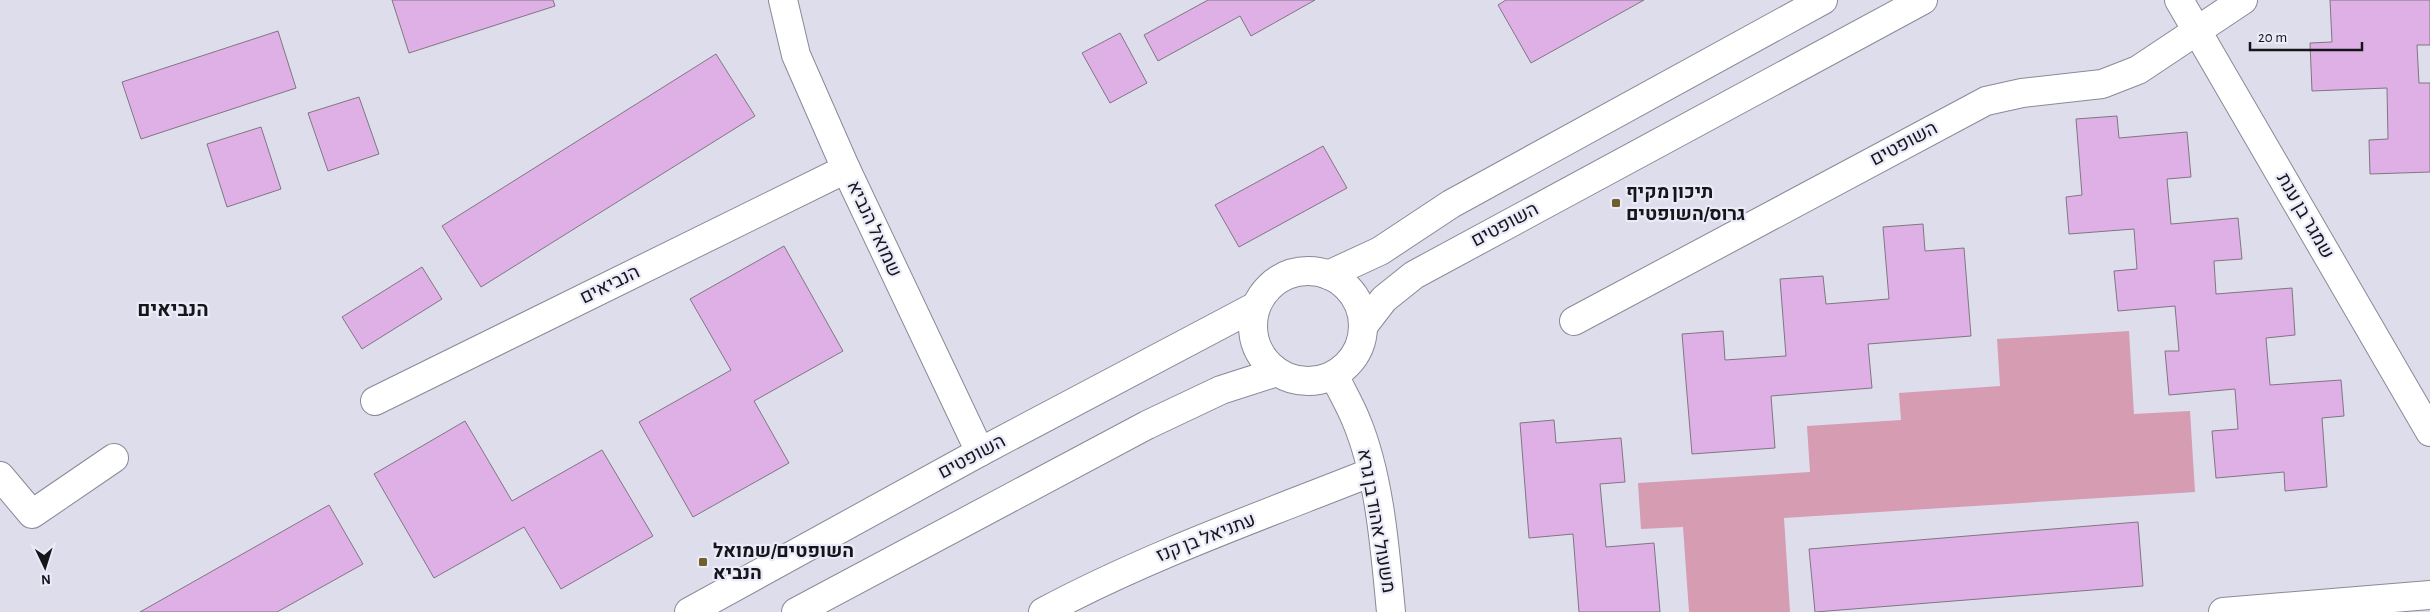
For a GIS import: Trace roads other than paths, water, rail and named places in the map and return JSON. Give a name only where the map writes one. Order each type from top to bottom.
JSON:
[{"type":"street","name":"שמואל הנביא","points":[[783,0],[796,55],[846,169],[980,452]]},
{"type":"street","points":[[1328,275],[1380,251],[1451,204],[1823,0]]},
{"type":"street","name":"השופטים","points":[[1364,324],[1384,299],[1414,276],[1923,0]]},
{"type":"street","name":"שמגר בן ענת","points":[[2179,0],[2430,432]]},
{"type":"street","name":"השופטים","points":[[1574,321],[1986,101],[2022,93],[2102,84],[2138,70],[2243,0]]},
{"type":"street","name":"הנביאים","points":[[374,401],[846,169]]},
{"type":"street","points":[[1314,271],[1328,275],[1350,289],[1362,312],[1364,324],[1362,340],[1356,354],[1346,366],[1334,375],[1320,380],[1305,381],[1290,378],[1277,372],[1266,362],[1258,349],[1253,335],[1253,320],[1256,306],[1263,294],[1286,276],[1299,272],[1314,271]]},
{"type":"street","name":"השופטים","points":[[689,612],[980,452],[1256,306]]},
{"type":"street","points":[[796,612],[1147,424],[1222,390],[1277,372]]},
{"type":"street","name":"משעול אהוד בן גרא","points":[[1334,375],[1357,421],[1372,472],[1386,558],[1391,612]]},
{"type":"street","points":[[0,476],[32,514],[114,458]]},
{"type":"street","name":"עתניאל בן קנז","points":[[1043,612],[1099,582],[1139,564],[1372,472]]},
{"type":"street","points":[[2223,612],[2430,595]]},
{"type":"place","name":"תיכון מקיף גרוס/השופטים","points":[[1616,203]]},
{"type":"place","name":"השופטים/שמואל הנביא","points":[[703,562]]},
{"type":"district","name":"הנביאים","points":[[173,310]]}]
